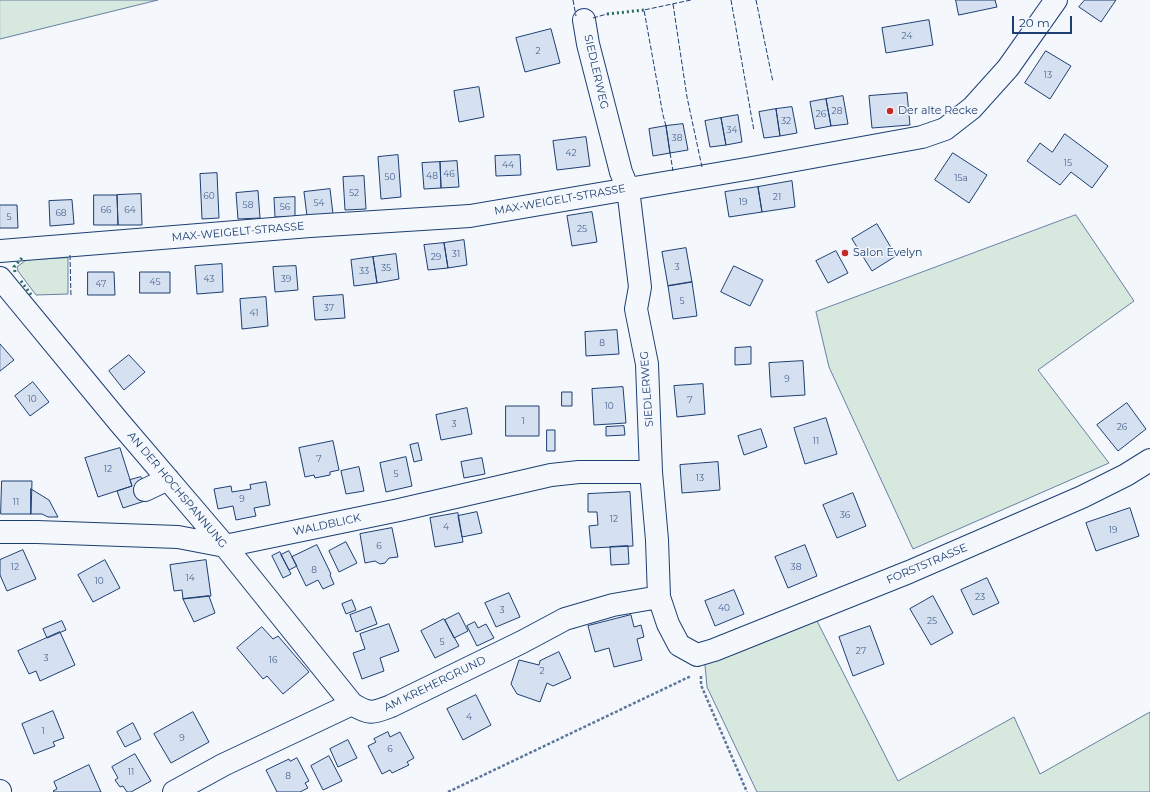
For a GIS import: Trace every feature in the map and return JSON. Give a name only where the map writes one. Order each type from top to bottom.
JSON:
[{"type":"street","name":"MAX-WEIGELT-STRASSE","points":[[0,251],[310,226],[470,216],[752,168],[914,138],[945,129],[972,108],[1008,68],[1056,0]]},
{"type":"street","name":"SIEDLERWEG","points":[[584,20],[588,44],[621,172],[628,189],[640,287],[636,309],[647,364],[651,472],[657,540],[659,597],[668,624],[679,644],[698,667]]},
{"type":"street","name":"AN DER HOCHSPANNUNG","points":[[0,278],[119,422],[225,546],[352,704]]},
{"type":"street","name":"FORSTSTRASSE","points":[[698,667],[714,650],[909,572],[1082,497],[1126,475],[1150,460]]},
{"type":"street","name":"WALDBLICK","points":[[0,532],[178,537],[225,546],[399,510],[551,475],[579,472],[651,472]]},
{"type":"street","points":[[145,490],[168,479]]},
{"type":"street","name":"AM KREHERGRUND","points":[[352,704],[362,711],[374,713],[522,642],[565,619],[612,605],[659,597]]},
{"type":"street","points":[[174,792],[223,765],[352,704]]},
{"type":"path","points":[[448,792],[698,667],[702,685],[747,792]]},
{"type":"shaded area","points":[[0,0],[158,0],[0,39]]},
{"type":"shaded area","points":[[1076,215],[1134,301],[1038,370],[1109,463],[913,549],[829,367],[816,312]]},
{"type":"shaded area","points":[[68,258],[68,294],[36,295],[18,271],[17,267],[26,260]]},
{"type":"shaded area","points":[[816,619],[898,781],[1014,717],[1040,774],[1150,712],[1150,792],[757,792],[707,687],[705,665]]},
{"type":"building","points":[[956,0],[995,0],[997,7],[959,15]]},
{"type":"building","points":[[1085,0],[1116,0],[1101,22],[1079,7]]},
{"type":"building","points":[[929,20],[933,45],[886,53],[882,28]]},
{"type":"building","points":[[551,29],[560,63],[525,72],[516,38]]},
{"type":"building","points":[[1046,51],[1071,66],[1050,99],[1025,83]]},
{"type":"building","points":[[479,87],[484,117],[459,122],[454,91]]},
{"type":"building","name":"Der alte Recke","points":[[907,93],[910,125],[872,128],[869,96]]},
{"type":"building","points":[[843,96],[848,124],[831,126],[826,99]]},
{"type":"building","points":[[826,99],[831,126],[815,129],[810,102]]},
{"type":"building","points":[[792,107],[797,133],[780,136],[776,109]]},
{"type":"building","points":[[776,109],[780,136],[764,138],[759,112]]},
{"type":"building","points":[[738,115],[742,142],[726,145],[721,118]]},
{"type":"building","points":[[721,118],[726,145],[710,147],[705,121]]},
{"type":"building","points":[[683,124],[688,150],[670,153],[666,126]]},
{"type":"building","points":[[666,126],[670,153],[653,156],[649,129]]},
{"type":"building","points":[[1065,134],[1108,166],[1092,188],[1071,172],[1060,185],[1027,161],[1040,143],[1052,152]]},
{"type":"building","points":[[586,137],[590,166],[557,170],[553,141]]},
{"type":"building","points":[[953,153],[987,175],[969,203],[935,180]]},
{"type":"building","points":[[398,155],[401,197],[381,199],[378,157]]},
{"type":"building","points":[[520,155],[521,175],[496,176],[495,156]]},
{"type":"building","points":[[457,161],[459,187],[441,188],[440,162]]},
{"type":"building","points":[[440,162],[441,188],[424,189],[422,163]]},
{"type":"building","points":[[217,173],[219,218],[202,219],[200,174]]},
{"type":"building","points":[[364,176],[366,209],[345,210],[343,177]]},
{"type":"building","points":[[792,181],[795,207],[762,212],[758,187]]},
{"type":"building","points":[[758,187],[762,212],[729,217],[725,192]]},
{"type":"building","points":[[330,189],[333,214],[307,216],[304,192]]},
{"type":"building","points":[[258,191],[260,218],[238,219],[236,193]]},
{"type":"building","points":[[141,194],[142,225],[118,225],[117,195]]},
{"type":"building","points":[[94,195],[117,195],[118,225],[94,225]]},
{"type":"building","points":[[295,197],[295,217],[275,217],[274,198]]},
{"type":"building","points":[[72,200],[74,224],[50,226],[49,201]]},
{"type":"building","points":[[0,205],[17,205],[18,228],[0,228]]},
{"type":"building","points":[[592,212],[597,242],[572,246],[567,216]]},
{"type":"building","points":[[877,224],[896,256],[872,271],[852,239]]},
{"type":"building","points":[[464,240],[467,265],[448,268],[444,243]]},
{"type":"building","points":[[444,243],[448,268],[428,270],[424,245]]},
{"type":"building","points":[[686,248],[692,282],[668,286],[662,252]]},
{"type":"building","points":[[836,251],[848,273],[828,283],[816,261]]},
{"type":"building","points":[[396,254],[399,279],[377,283],[373,257]]},
{"type":"building","points":[[373,257],[377,283],[354,286],[351,260]]},
{"type":"building","points":[[222,264],[223,292],[197,294],[195,266]]},
{"type":"building","points":[[296,266],[298,290],[275,292],[273,267]]},
{"type":"building","points":[[734,266],[763,280],[750,306],[721,292]]},
{"type":"building","points":[[88,272],[114,272],[115,295],[88,295]]},
{"type":"building","points":[[140,272],[170,272],[170,293],[140,293]]},
{"type":"building","points":[[692,282],[697,316],[673,319],[668,286]]},
{"type":"building","points":[[343,295],[345,318],[315,320],[313,297]]},
{"type":"building","points":[[266,297],[268,326],[242,329],[240,299]]},
{"type":"building","points":[[617,330],[619,354],[586,356],[585,332]]},
{"type":"building","points":[[0,344],[14,360],[0,371]]},
{"type":"building","points":[[751,347],[751,364],[735,365],[735,348]]},
{"type":"building","points":[[129,355],[145,372],[124,390],[109,371]]},
{"type":"building","points":[[803,361],[805,395],[771,397],[769,363]]},
{"type":"building","points":[[33,382],[49,402],[30,416],[15,396]]},
{"type":"building","points":[[703,384],[705,414],[677,417],[674,386]]},
{"type":"building","points":[[623,387],[626,423],[594,425],[592,389]]},
{"type":"building","points":[[562,392],[572,392],[572,406],[562,406]]},
{"type":"building","points":[[1127,403],[1146,429],[1118,451],[1097,425]]},
{"type":"building","points":[[506,406],[539,406],[539,436],[506,436]]},
{"type":"building","points":[[467,408],[472,434],[441,440],[436,415]]},
{"type":"building","points":[[826,418],[837,454],[805,464],[794,428]]},
{"type":"building","points":[[624,426],[625,435],[606,436],[606,427]]},
{"type":"building","points":[[761,429],[767,447],[744,455],[738,436]]},
{"type":"building","points":[[547,430],[555,430],[555,451],[547,451]]},
{"type":"building","points":[[333,441],[339,470],[330,472],[330,475],[315,478],[314,475],[305,477],[299,448]]},
{"type":"building","points":[[418,443],[422,460],[414,462],[410,445]]},
{"type":"building","points":[[120,448],[132,486],[98,497],[85,458]]},
{"type":"building","points":[[406,457],[412,486],[386,492],[380,463]]},
{"type":"building","points":[[482,458],[485,474],[464,478],[461,462]]},
{"type":"building","points":[[718,462],[720,490],[682,493],[680,465]]},
{"type":"building","points":[[359,467],[364,491],[346,494],[341,471]]},
{"type":"building","points":[[141,477],[148,500],[123,508],[117,491],[132,486],[130,480]]},
{"type":"building","points":[[2,481],[32,481],[31,514],[1,514]]},
{"type":"building","points":[[266,482],[270,505],[254,508],[256,516],[236,520],[233,506],[218,509],[214,489],[231,486],[232,492],[251,489],[250,485]]},
{"type":"building","points":[[31,489],[49,500],[58,517],[48,517],[42,514],[31,514]]},
{"type":"building","points":[[630,492],[633,546],[591,548],[589,526],[598,525],[597,512],[588,512],[588,494]]},
{"type":"building","points":[[853,493],[866,526],[837,538],[823,505]]},
{"type":"building","points":[[1130,508],[1139,536],[1096,551],[1086,523]]},
{"type":"building","points":[[477,512],[482,533],[462,537],[458,516]]},
{"type":"building","points":[[458,513],[463,542],[435,547],[430,518]]},
{"type":"building","points":[[392,528],[398,557],[389,558],[385,563],[380,564],[375,561],[365,563],[360,534]]},
{"type":"building","points":[[346,542],[357,563],[339,572],[329,551]]},
{"type":"building","points":[[317,545],[331,574],[330,575],[334,584],[323,589],[318,580],[306,586],[292,557]]},
{"type":"building","points":[[805,545],[817,576],[788,588],[775,557]]},
{"type":"building","points":[[628,546],[629,564],[611,565],[610,547]]},
{"type":"building","points":[[23,550],[36,579],[7,591],[0,575],[0,560]]},
{"type":"building","points":[[289,551],[297,566],[289,570],[281,555]]},
{"type":"building","points":[[280,552],[291,574],[283,578],[272,556]]},
{"type":"building","points":[[105,560],[120,588],[93,602],[78,575]]},
{"type":"building","points":[[206,560],[211,596],[183,599],[182,590],[174,591],[170,565]]},
{"type":"building","points":[[987,578],[999,603],[973,615],[961,590]]},
{"type":"building","points":[[734,590],[744,614],[715,626],[705,601]]},
{"type":"building","points":[[509,593],[520,617],[496,627],[485,603]]},
{"type":"building","points":[[209,596],[215,613],[194,622],[183,599]]},
{"type":"building","points":[[933,596],[953,633],[931,645],[910,609]]},
{"type":"building","points":[[352,600],[356,610],[346,614],[342,604]]},
{"type":"building","points":[[371,607],[377,624],[356,632],[350,615]]},
{"type":"building","points":[[459,613],[468,631],[454,638],[445,620]]},
{"type":"building","points":[[631,615],[634,627],[641,625],[644,637],[637,639],[642,660],[614,667],[609,648],[595,652],[588,626]]},
{"type":"building","points":[[444,619],[459,646],[435,658],[421,631]]},
{"type":"building","points":[[62,621],[66,630],[47,638],[43,629]]},
{"type":"building","points":[[475,622],[478,628],[486,624],[494,638],[477,646],[467,626]]},
{"type":"building","points":[[389,624],[399,651],[380,658],[384,671],[362,679],[353,653],[365,649],[360,634]]},
{"type":"building","points":[[870,626],[884,664],[853,676],[839,637]]},
{"type":"building","points":[[262,627],[273,639],[278,636],[309,672],[283,694],[267,676],[263,679],[237,648]]},
{"type":"building","points":[[60,632],[75,665],[40,681],[36,671],[29,674],[18,651]]},
{"type":"building","points":[[559,652],[571,678],[553,686],[547,683],[540,702],[517,694],[511,684],[519,660],[539,665],[540,661]]},
{"type":"building","points":[[476,695],[491,725],[463,740],[447,709]]},
{"type":"building","points":[[53,711],[64,738],[53,742],[55,746],[34,754],[22,724]]},
{"type":"building","points":[[193,712],[209,742],[171,763],[154,734]]},
{"type":"building","points":[[133,723],[141,739],[125,747],[117,732]]},
{"type":"building","points":[[388,732],[390,737],[400,732],[414,758],[407,762],[409,765],[392,773],[390,770],[382,774],[368,746],[376,742],[374,739]]},
{"type":"building","points":[[348,740],[357,758],[338,767],[330,749]]},
{"type":"building","points":[[135,754],[151,781],[131,792],[127,792],[123,786],[120,787],[115,780],[118,778],[112,767]]},
{"type":"building","points":[[329,756],[342,781],[323,790],[311,766]]},
{"type":"building","points":[[297,758],[309,781],[305,783],[308,788],[300,792],[277,792],[266,770],[289,759],[290,761]]},
{"type":"building","points":[[89,765],[101,792],[53,791],[57,789],[54,782]]},
{"type":"hedge","points":[[607,14],[644,10]]},
{"type":"hedge","points":[[15,272],[14,267],[22,258]]},
{"type":"hedge","points":[[21,281],[32,296]]},
{"type":"fence","points":[[573,0],[576,16]]},
{"type":"fence","points":[[666,126],[644,10],[691,0]]},
{"type":"fence","points":[[731,0],[754,131]]},
{"type":"fence","points":[[756,0],[773,82]]},
{"type":"fence","points":[[673,4],[687,97],[702,167]]},
{"type":"fence","points":[[593,18],[607,14]]},
{"type":"fence","points":[[670,153],[673,171]]},
{"type":"fence","points":[[70,255],[71,297]]},
{"type":"place","name":"Der alte Recke","points":[[890,111]]},
{"type":"place","name":"Salon Evelyn","points":[[845,253]]}]
